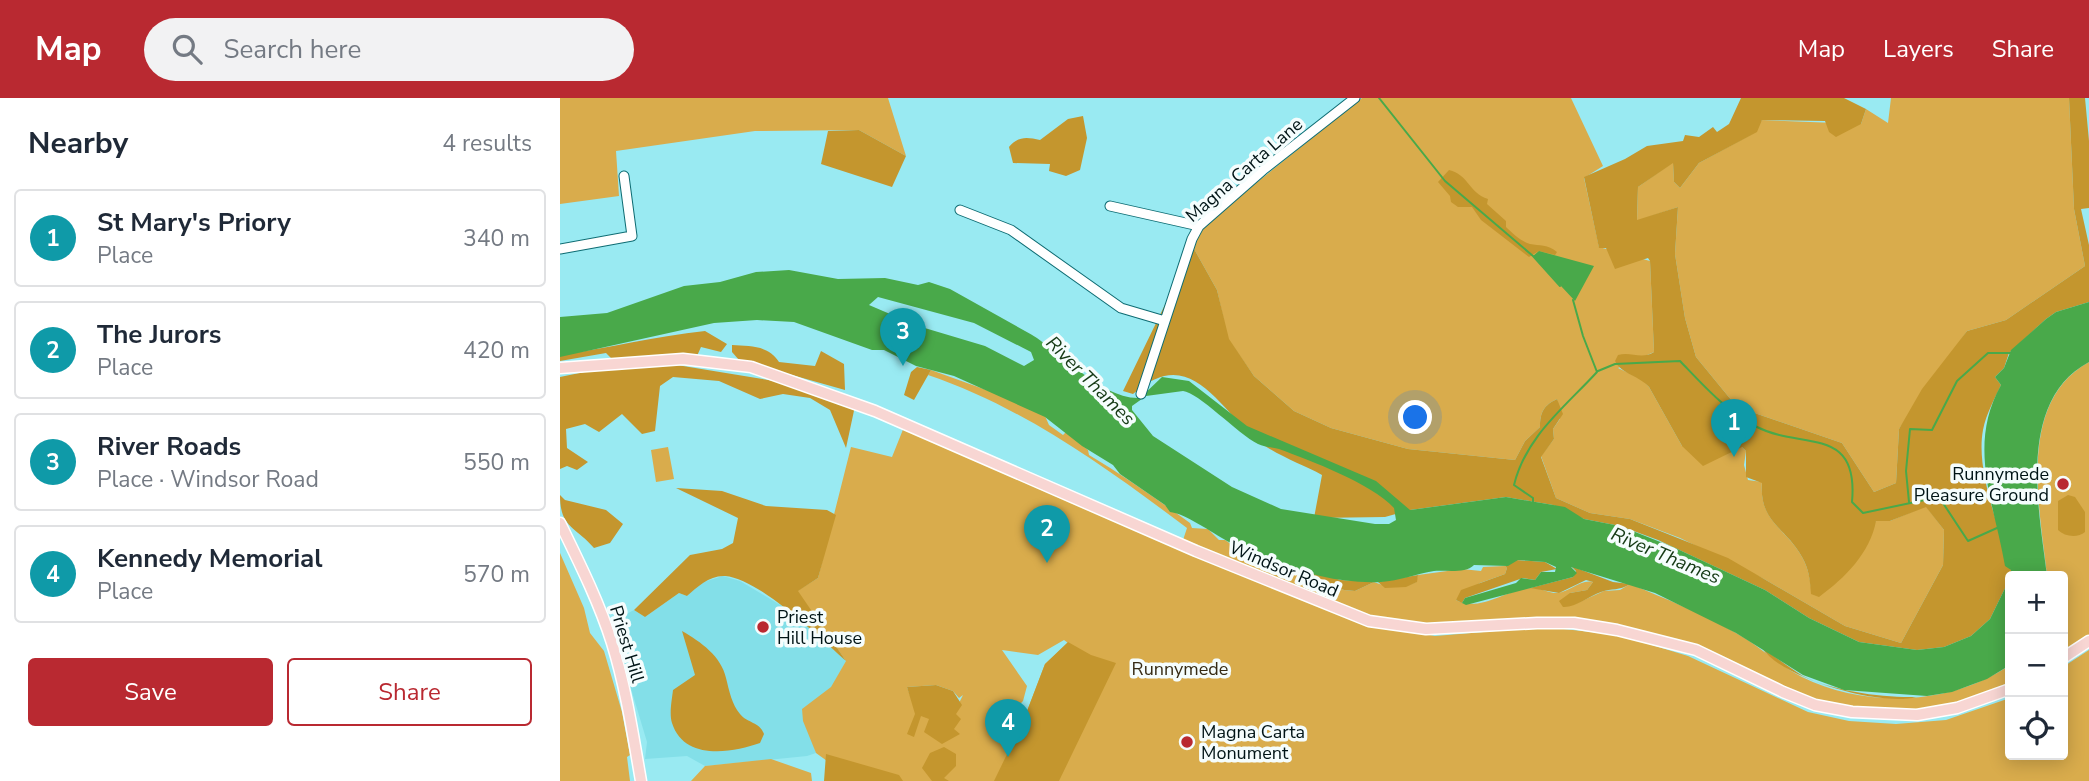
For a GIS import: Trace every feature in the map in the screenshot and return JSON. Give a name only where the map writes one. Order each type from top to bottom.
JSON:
[{"type":"main road","name":"Windsor Road","points":[[560,368],[683,359],[751,367],[875,411],[1206,555],[1369,621],[1426,629],[1554,623],[1617,630],[1696,650],[1815,705],[1852,712],[1917,715],[1958,708],[2005,691]]},
{"type":"main road","name":"Priest Hill","points":[[560,523],[611,642],[630,713],[641,781]]},
{"type":"main road","points":[[2068,655],[2089,641]]},
{"type":"street","name":"Magna Carta Lane","points":[[1141,394],[1192,239],[1199,226],[1262,170],[1355,98]]},
{"type":"street","points":[[560,249],[637,235],[624,176]]},
{"type":"street","points":[[1110,205],[1199,226]]},
{"type":"street","points":[[960,210],[1011,230],[1121,308],[1164,321]]},
{"type":"shaded area","points":[[1741,98],[1844,98],[1866,109],[1861,124],[1836,137],[1829,132],[1825,121],[1762,120],[1757,132],[1699,163],[1680,188],[1674,182],[1673,163],[1638,187],[1637,220],[1678,207],[1675,254],[1685,318],[1696,357],[1737,407],[1842,443],[1874,492],[1896,483],[1899,429],[1922,389],[1967,331],[2006,320],[2085,266],[2074,209],[2069,98],[2085,98],[2089,141],[2089,208],[2081,209],[2089,245],[2089,302],[2056,312],[2046,319],[2009,353],[2004,368],[1995,377],[2001,385],[1983,430],[1983,465],[2011,571],[2005,571],[2005,588],[1990,619],[1971,636],[1944,647],[1917,650],[1859,642],[1809,618],[1765,590],[1658,540],[1620,526],[1584,519],[1553,505],[1506,497],[1410,510],[1385,517],[1314,518],[1322,475],[1262,444],[1200,384],[1186,377],[1170,375],[1153,380],[1133,394],[1123,391],[1193,247],[1217,290],[1229,339],[1254,376],[1294,411],[1331,428],[1408,449],[1515,460],[1525,441],[1540,427],[1544,410],[1557,399],[1563,414],[1553,429],[1554,439],[1541,457],[1556,498],[1590,513],[1630,519],[1728,558],[1845,626],[1901,643],[1943,565],[1944,530],[1926,507],[1890,521],[1876,521],[1868,544],[1847,573],[1819,597],[1811,594],[1809,575],[1802,557],[1774,523],[1765,507],[1762,483],[1746,477],[1746,451],[1742,447],[1703,466],[1682,446],[1649,387],[1622,369],[1615,361],[1618,355],[1645,355],[1654,352],[1650,261],[1648,258],[1615,269],[1606,248],[1599,248],[1584,177],[1647,146],[1683,141],[1685,135],[1699,137],[1713,127],[1717,132],[1729,124]]},
{"type":"shaded area","points":[[1083,116],[1087,138],[1080,170],[1066,176],[1049,171],[1050,164],[1013,163],[1009,147],[1016,141],[1027,138],[1040,140],[1068,119]]},
{"type":"shaded area","points":[[859,130],[906,156],[892,187],[821,164],[828,131]]},
{"type":"shaded area","points":[[1449,170],[1460,175],[1488,199],[1487,204],[1506,221],[1506,227],[1517,237],[1530,244],[1550,248],[1557,252],[1555,255],[1539,251],[1529,257],[1481,220],[1472,207],[1458,207],[1451,202],[1450,196],[1438,182]]},
{"type":"shaded area","points":[[705,331],[727,344],[721,352],[701,347],[697,356],[670,354],[612,359],[606,353],[560,361],[560,355]]},
{"type":"shaded area","points":[[732,345],[764,349],[779,362],[815,366],[821,351],[844,364],[845,390],[739,360],[732,352]]},
{"type":"shaded area","points":[[677,365],[781,382],[855,406],[846,448],[830,410],[810,398],[783,394],[760,399],[719,381],[673,377],[660,386],[655,431],[642,434],[622,414],[599,432],[585,424],[566,429],[567,448],[588,462],[577,470],[567,466],[560,469],[560,377],[594,370]]},
{"type":"shaded area","points":[[917,367],[931,370],[914,400],[904,395],[911,372]]},
{"type":"shaded area","points":[[676,488],[722,491],[766,506],[827,510],[836,515],[818,578],[798,591],[846,661],[772,598],[755,587],[725,576],[699,585],[687,596],[679,593],[645,617],[634,610],[690,555],[722,549],[733,543],[738,518]]},
{"type":"shaded area","points":[[560,495],[565,500],[606,510],[623,524],[610,543],[594,548],[566,520]]},
{"type":"shaded area","points":[[2068,495],[2075,497],[2085,512],[2085,532],[2075,536],[2058,530],[2058,501]]},
{"type":"shaded area","points":[[1516,560],[1545,562],[1557,569],[1541,572],[1535,580],[1523,578],[1465,598],[1462,603],[1456,600],[1461,590],[1505,574],[1505,566]]},
{"type":"shaded area","points":[[1279,563],[1341,580],[1374,582],[1355,591],[1344,590],[1280,567]]},
{"type":"shaded area","points":[[1571,566],[1613,582],[1630,584],[1601,592],[1568,607],[1563,607],[1559,601],[1570,593],[1587,590],[1593,582],[1586,580],[1559,593],[1530,588],[1573,577],[1576,571]]},
{"type":"shaded area","points":[[1418,575],[1417,582],[1406,587],[1385,588],[1378,582]]},
{"type":"shaded area","points":[[723,576],[740,581],[792,612],[846,661],[832,687],[802,710],[816,753],[705,766],[687,756],[645,759],[647,742],[611,622],[634,610],[645,617],[679,593],[687,596],[700,583]]},
{"type":"shaded area","points":[[682,631],[703,645],[720,663],[737,710],[764,734],[760,743],[736,749],[710,751],[687,744],[678,735],[671,719],[673,690],[695,675]]},
{"type":"shaded area","points":[[1068,642],[1091,655],[1116,663],[1059,781],[994,781],[1024,719],[1045,664]]},
{"type":"shaded area","points":[[1762,648],[1803,676],[1826,685],[1811,680],[1790,670]]},
{"type":"shaded area","points":[[936,685],[953,691],[962,705],[956,714],[961,719],[954,729],[960,734],[942,744],[924,732],[929,719],[921,716],[914,737],[907,734],[915,714],[907,687]]},
{"type":"shaded area","points":[[1829,686],[1874,695],[1916,697],[1880,698]]},
{"type":"shaded area","points":[[944,747],[956,754],[956,766],[944,778],[949,781],[932,781],[922,768],[930,753]]},
{"type":"shaded area","points":[[826,754],[899,775],[903,781],[824,781]]},
{"type":"green space","points":[[560,98],[888,98],[906,156],[859,130],[755,131],[616,151],[619,196],[560,204]]},
{"type":"green space","points":[[1362,98],[1571,98],[1603,166],[1584,178],[1599,247],[1650,261],[1654,352],[1618,368],[1643,380],[1649,387],[1682,446],[1742,447],[1746,451],[1744,465],[1748,480],[1762,482],[1762,495],[1769,515],[1802,557],[1808,570],[1812,594],[1876,521],[1890,521],[1926,506],[1944,530],[1943,565],[1901,643],[1845,626],[1764,579],[1680,538],[1630,519],[1590,513],[1556,498],[1541,456],[1554,439],[1553,429],[1560,419],[1557,399],[1544,410],[1540,427],[1525,441],[1515,460],[1408,449],[1331,428],[1294,411],[1254,376],[1228,339],[1217,290],[1193,247],[1200,228]]},
{"type":"green space","points":[[1891,98],[2069,98],[2074,209],[2085,266],[2006,320],[1967,331],[1899,429],[1896,483],[1874,492],[1842,443],[1737,407],[1696,357],[1685,318],[1675,254],[1678,207],[1637,221],[1638,187],[1673,162],[1674,182],[1680,188],[1699,163],[1752,134],[1762,120],[1861,124],[1866,109],[1888,123]]},
{"type":"green space","name":"Runnymede Pleasure Ground","points":[[2089,362],[2089,635],[2068,648],[2068,571],[2046,571],[2038,489],[2042,430],[2051,403],[2066,380]]},
{"type":"green space","points":[[931,370],[1014,400],[1045,416],[1049,425],[1063,435],[1066,432],[1088,450],[1089,455],[1165,505],[1190,523],[1192,528],[1208,529],[1219,540],[1225,540],[1247,555],[1279,563],[1280,567],[1344,590],[1355,591],[1374,582],[1400,587],[1416,582],[1418,575],[1462,569],[1481,571],[1483,567],[1505,566],[1505,574],[1480,583],[1456,600],[1474,604],[1521,589],[1537,588],[1557,593],[1584,582],[1593,582],[1587,590],[1570,593],[1575,604],[1604,591],[1620,590],[1630,584],[1723,626],[1793,672],[1827,687],[1881,698],[1936,695],[1962,688],[2005,668],[2005,686],[1962,702],[1905,712],[1878,711],[1812,700],[1696,648],[1610,623],[1538,618],[1425,625],[1363,616],[1183,540],[1187,528],[1063,441],[997,404],[928,375]]},
{"type":"green space","name":"Runnymede","points":[[904,427],[1359,623],[1435,636],[1545,627],[1619,635],[1688,656],[1808,712],[1849,721],[1896,724],[1946,720],[2005,700],[2005,760],[2068,760],[2068,664],[2089,650],[2089,781],[898,781],[834,766],[816,753],[803,721],[802,709],[831,687],[846,661],[797,591],[818,578],[851,447],[892,457]],"holes":[[[1064,640],[1068,643],[1045,664],[1024,719],[1012,712],[1023,701],[1027,686],[1002,650],[1038,655]],[[936,685],[953,691],[959,698],[963,695],[959,703],[936,687],[918,717],[907,687]]]},
{"type":"green space","points":[[668,447],[674,479],[656,482],[651,450]]},
{"type":"green space","points":[[560,553],[584,608],[590,633],[604,651],[622,712],[630,755],[627,757],[630,781],[560,781]]},
{"type":"green space","points":[[771,759],[811,773],[812,781],[691,781],[705,766]]},
{"type":"water","points":[[1539,251],[1594,266],[1575,301],[1533,256]]},
{"type":"water","name":"River Thames","points":[[789,270],[838,279],[885,278],[918,285],[929,282],[950,289],[1037,338],[1094,382],[1125,396],[1140,398],[1162,377],[1189,381],[1247,426],[1376,481],[1410,510],[1506,497],[1565,507],[1584,519],[1620,526],[1673,547],[1765,590],[1809,618],[1859,642],[1917,650],[1944,647],[1971,636],[1990,619],[2005,588],[2005,668],[1987,679],[1952,692],[1927,696],[1844,690],[1803,675],[1736,633],[1655,593],[1571,567],[1577,573],[1573,577],[1466,605],[1462,603],[1465,598],[1516,583],[1521,578],[1535,580],[1541,572],[1555,572],[1556,567],[1545,562],[1518,560],[1508,566],[1474,565],[1461,571],[1434,571],[1381,582],[1342,580],[1301,571],[1244,549],[1170,512],[1165,505],[1120,474],[1113,465],[1082,446],[1045,417],[954,376],[916,366],[884,350],[872,350],[794,322],[757,320],[714,323],[560,357],[560,317],[607,313],[684,286],[720,282],[756,272]],"holes":[[[878,297],[974,323],[1031,352],[1034,360],[1024,366],[985,346],[918,326],[869,305]],[[1183,391],[1190,393],[1258,444],[1307,460],[1371,490],[1394,508],[1396,520],[1389,524],[1375,524],[1281,509],[1232,487],[1153,436],[1132,410],[1132,406],[1146,396]]]},
{"type":"water","points":[[2089,302],[2089,362],[2066,380],[2051,403],[2042,429],[2038,490],[2046,571],[2011,571],[2005,566],[1990,497],[1984,452],[1991,408],[2001,385],[1995,377],[2004,368],[2011,350],[2056,312]]},
{"type":"waterway","points":[[1379,98],[1445,181],[1533,256],[1560,286]]},
{"type":"waterway","points":[[1533,502],[1533,498],[1514,485],[1520,468],[1548,423],[1597,372],[1573,300]]},
{"type":"waterway","points":[[1909,502],[1906,471],[1910,429],[1932,430],[1957,381],[1988,353],[2011,353]]},
{"type":"waterway","points":[[1598,371],[1615,364],[1680,361],[1725,406],[1746,421],[1774,434],[1824,444],[1837,450],[1846,461],[1852,478],[1852,502],[1863,513],[1939,497],[1968,541],[1997,528]]},
{"type":"place","name":"River Roads","points":[[903,366]]},
{"type":"place","name":"St Mary's Priory","points":[[1734,457]]},
{"type":"place","name":"Runnymede Pleasure Ground","points":[[2063,484]]},
{"type":"place","name":"The Jurors","points":[[1047,563]]},
{"type":"place","name":"Priest Hill House","points":[[763,627]]},
{"type":"place","name":"Magna Carta Monument","points":[[1187,742]]},
{"type":"place","name":"Kennedy Memorial","points":[[1008,757]]}]
